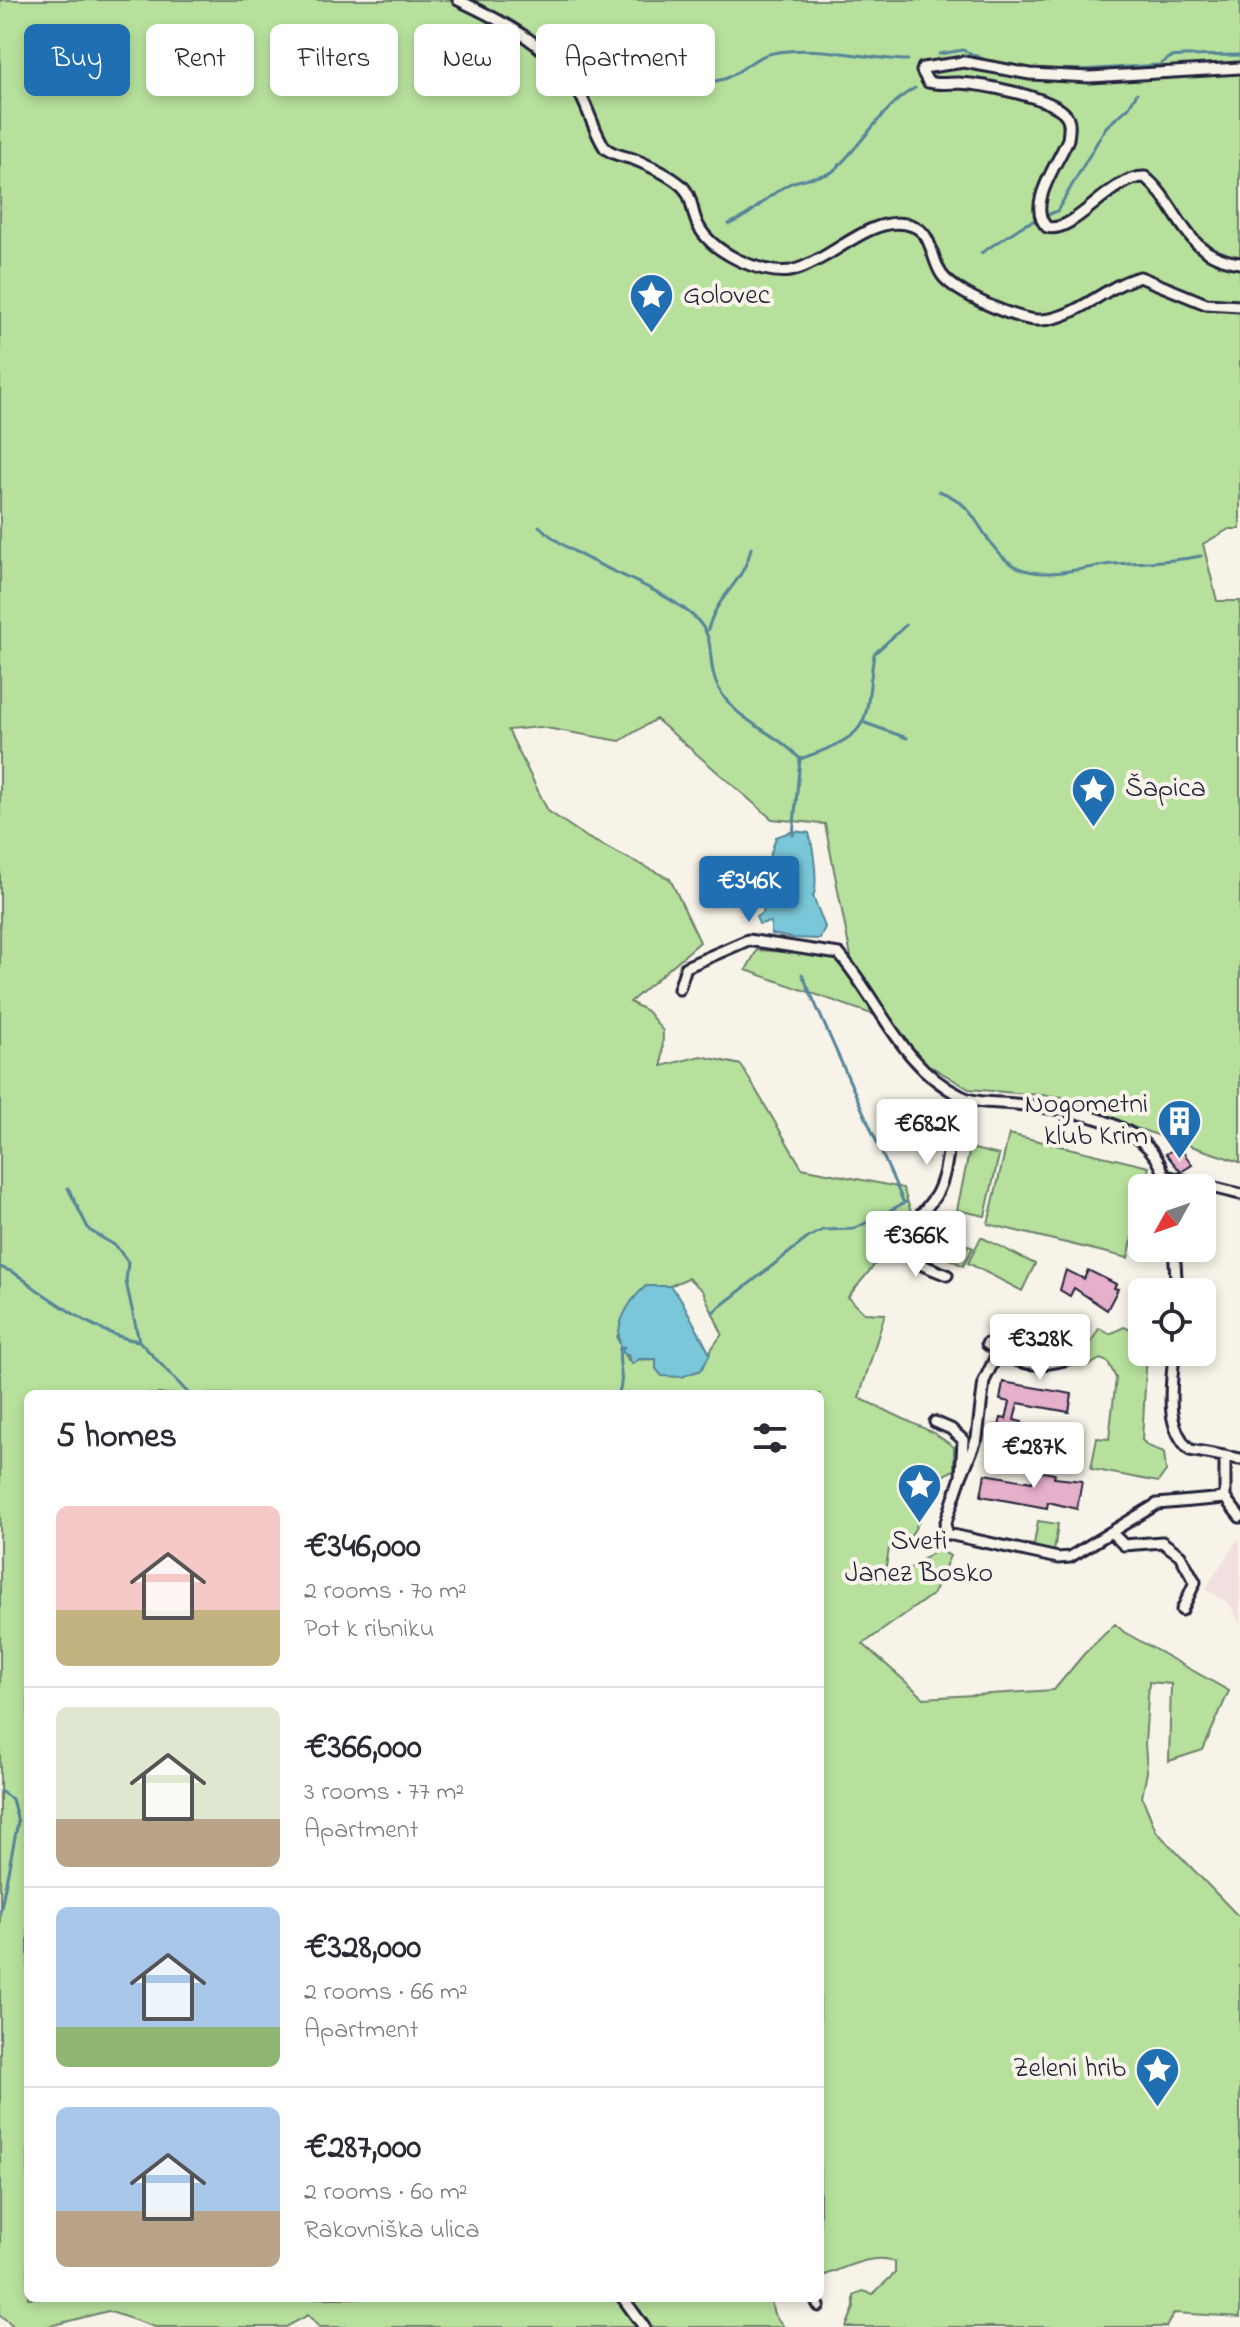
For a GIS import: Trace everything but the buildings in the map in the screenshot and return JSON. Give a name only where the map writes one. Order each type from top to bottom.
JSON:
[{"type":"street","points":[[458,0],[519,31],[534,43],[581,95],[605,148],[678,182],[691,199],[697,223],[704,234],[744,263],[772,272],[804,268],[869,231],[901,223],[921,229],[928,237],[937,264],[948,282],[988,304],[1024,318],[1038,321],[1063,314],[1140,277],[1206,304],[1240,306]]},
{"type":"street","points":[[1240,68],[1090,77],[1030,74],[964,62],[923,68],[922,75],[928,82],[975,85],[1013,93],[1049,104],[1065,114],[1068,139],[1039,207],[1041,222],[1047,227],[1061,227],[1125,181],[1145,177],[1161,191],[1180,227],[1201,249],[1240,263]]},
{"type":"street","points":[[679,989],[686,967],[748,940],[839,954],[921,1068],[961,1097],[1052,1108],[1121,1128],[1139,1138],[1165,1174]]},
{"type":"street","points":[[947,1275],[911,1258],[905,1252],[904,1244],[938,1191],[955,1110],[961,1097]]},
{"type":"street","points":[[1216,1188],[1240,1194]]},
{"type":"street","points":[[987,1344],[1023,1363],[1049,1365],[1083,1354]]},
{"type":"street","points":[[998,1352],[984,1381],[977,1438],[945,1525],[948,1534],[1065,1558],[1157,1504],[1225,1498]]},
{"type":"street","points":[[1173,1366],[1171,1411],[1176,1434],[1190,1450],[1240,1459]]},
{"type":"street","points":[[935,1422],[951,1429],[963,1440],[961,1477]]},
{"type":"street","points":[[1225,1456],[1225,1498],[1240,1517]]},
{"type":"street","points":[[1111,1532],[1124,1545],[1162,1542],[1180,1555],[1195,1582],[1182,1610]]},
{"type":"street","points":[[626,2302],[644,2327]]},
{"type":"shaded area","points":[[1238,1539],[1240,1624],[1229,1603],[1205,1589]]},
{"type":"green space","points":[[0,0],[1240,0],[1240,529],[1229,529],[1203,544],[1217,601],[1240,601],[1240,1162],[1127,1125],[1063,1097],[969,1089],[922,1061],[889,1020],[746,970],[757,950],[851,957],[825,824],[772,819],[656,719],[620,741],[540,727],[508,730],[548,811],[588,838],[670,879],[700,942],[630,1002],[647,1011],[663,1031],[662,1066],[701,1056],[741,1065],[802,1168],[903,1188],[913,1218],[848,1297],[864,1313],[885,1314],[859,1398],[934,1433],[954,1447],[954,1470],[932,1481],[921,1518],[909,1539],[901,1535],[890,1543],[884,1578],[890,1582],[938,1549],[950,1556],[933,1594],[863,1644],[924,1698],[1054,1690],[1084,1654],[1115,1624],[1229,1691],[1203,1750],[1169,1761],[1171,1684],[1149,1682],[1145,1744],[1147,1772],[1142,1797],[1156,1831],[1240,1915],[1240,2317],[1174,2313],[1166,2327],[846,2327],[854,2308],[854,2296],[863,2291],[873,2294],[895,2273],[895,2262],[887,2259],[868,2260],[824,2275],[824,1390],[24,1390],[24,2302],[771,2302],[774,2314],[784,2327],[319,2327],[308,2315],[286,2327],[155,2327],[108,2311],[46,2327],[15,2327],[0,2315]],"holes":[[[688,1278],[703,1291],[722,1334],[706,1362],[681,1377],[657,1359],[628,1360],[617,1338],[628,1309],[646,1286],[670,1286]]]},
{"type":"green space","points":[[1009,1134],[1149,1167],[1147,1174],[1128,1174],[1128,1258],[988,1224]]},
{"type":"green space","points":[[970,1148],[999,1155],[985,1216],[957,1210]]},
{"type":"green space","points":[[941,1231],[973,1248],[963,1266],[931,1249]]},
{"type":"green space","points":[[981,1237],[1035,1264],[1022,1291],[968,1263]]},
{"type":"green space","points":[[1124,1327],[1128,1329],[1128,1366],[1146,1366],[1142,1440],[1164,1452],[1166,1471],[1158,1482],[1091,1469],[1097,1438],[1109,1439],[1116,1378],[1108,1362],[1100,1359],[1090,1365],[1085,1363],[1088,1348],[1099,1328],[1110,1334]]},
{"type":"green space","points":[[1038,1521],[1058,1524],[1054,1552],[1027,1547],[1026,1544],[1034,1545]]},
{"type":"water","points":[[793,831],[809,833],[814,856],[813,896],[825,927],[820,939],[771,934],[771,922],[759,924],[756,917],[763,912],[764,905],[759,899],[767,893],[763,884],[775,873],[775,864],[770,856],[776,837]]},
{"type":"water","points":[[646,1286],[670,1286],[681,1299],[710,1354],[701,1370],[681,1377],[662,1376],[656,1369],[656,1359],[639,1359],[632,1364],[628,1355],[624,1354],[619,1336],[623,1317]]},
{"type":"waterway","points":[[939,54],[963,50],[992,63]]},
{"type":"waterway","points":[[715,81],[736,73],[760,57],[790,51],[823,51],[908,60]]},
{"type":"waterway","points":[[1023,69],[1081,70],[1159,65],[1171,57],[1240,55]]},
{"type":"waterway","points":[[729,224],[791,183],[832,172],[882,115],[915,88]]},
{"type":"waterway","points":[[981,253],[1024,225],[1057,211],[1106,127],[1129,107],[1137,93]]},
{"type":"waterway","points":[[939,491],[952,497],[971,513],[1006,560],[1030,571],[1054,573],[1201,556]]},
{"type":"waterway","points":[[539,526],[574,552],[674,602],[701,624],[709,641],[714,677],[725,699],[800,759],[793,835]]},
{"type":"waterway","points":[[708,630],[717,607],[742,571],[751,548]]},
{"type":"waterway","points":[[800,759],[842,741],[862,723],[874,654],[906,625]]},
{"type":"waterway","points":[[865,723],[907,738]]},
{"type":"waterway","points":[[802,974],[903,1201]]},
{"type":"waterway","points":[[68,1188],[89,1230],[116,1246],[128,1262],[126,1282],[139,1341],[185,1390]]},
{"type":"waterway","points":[[713,1312],[809,1237],[823,1230],[854,1229],[906,1202]]},
{"type":"waterway","points":[[0,1267],[18,1275],[89,1323],[139,1341]]},
{"type":"waterway","points":[[619,1390],[620,1348],[624,1347]]},
{"type":"waterway","points":[[0,1791],[12,1799],[18,1822],[0,1912]]},
{"type":"place","name":"Golovec","points":[[652,335]]},
{"type":"place","name":"Šapica","points":[[1094,828]]},
{"type":"place","name":"Nogometni klub Krim","points":[[1179,1160]]},
{"type":"place","name":"Sveti Janez Bosko","points":[[919,1524]]},
{"type":"place","name":"Zeleni hrib","points":[[1157,2108]]}]
